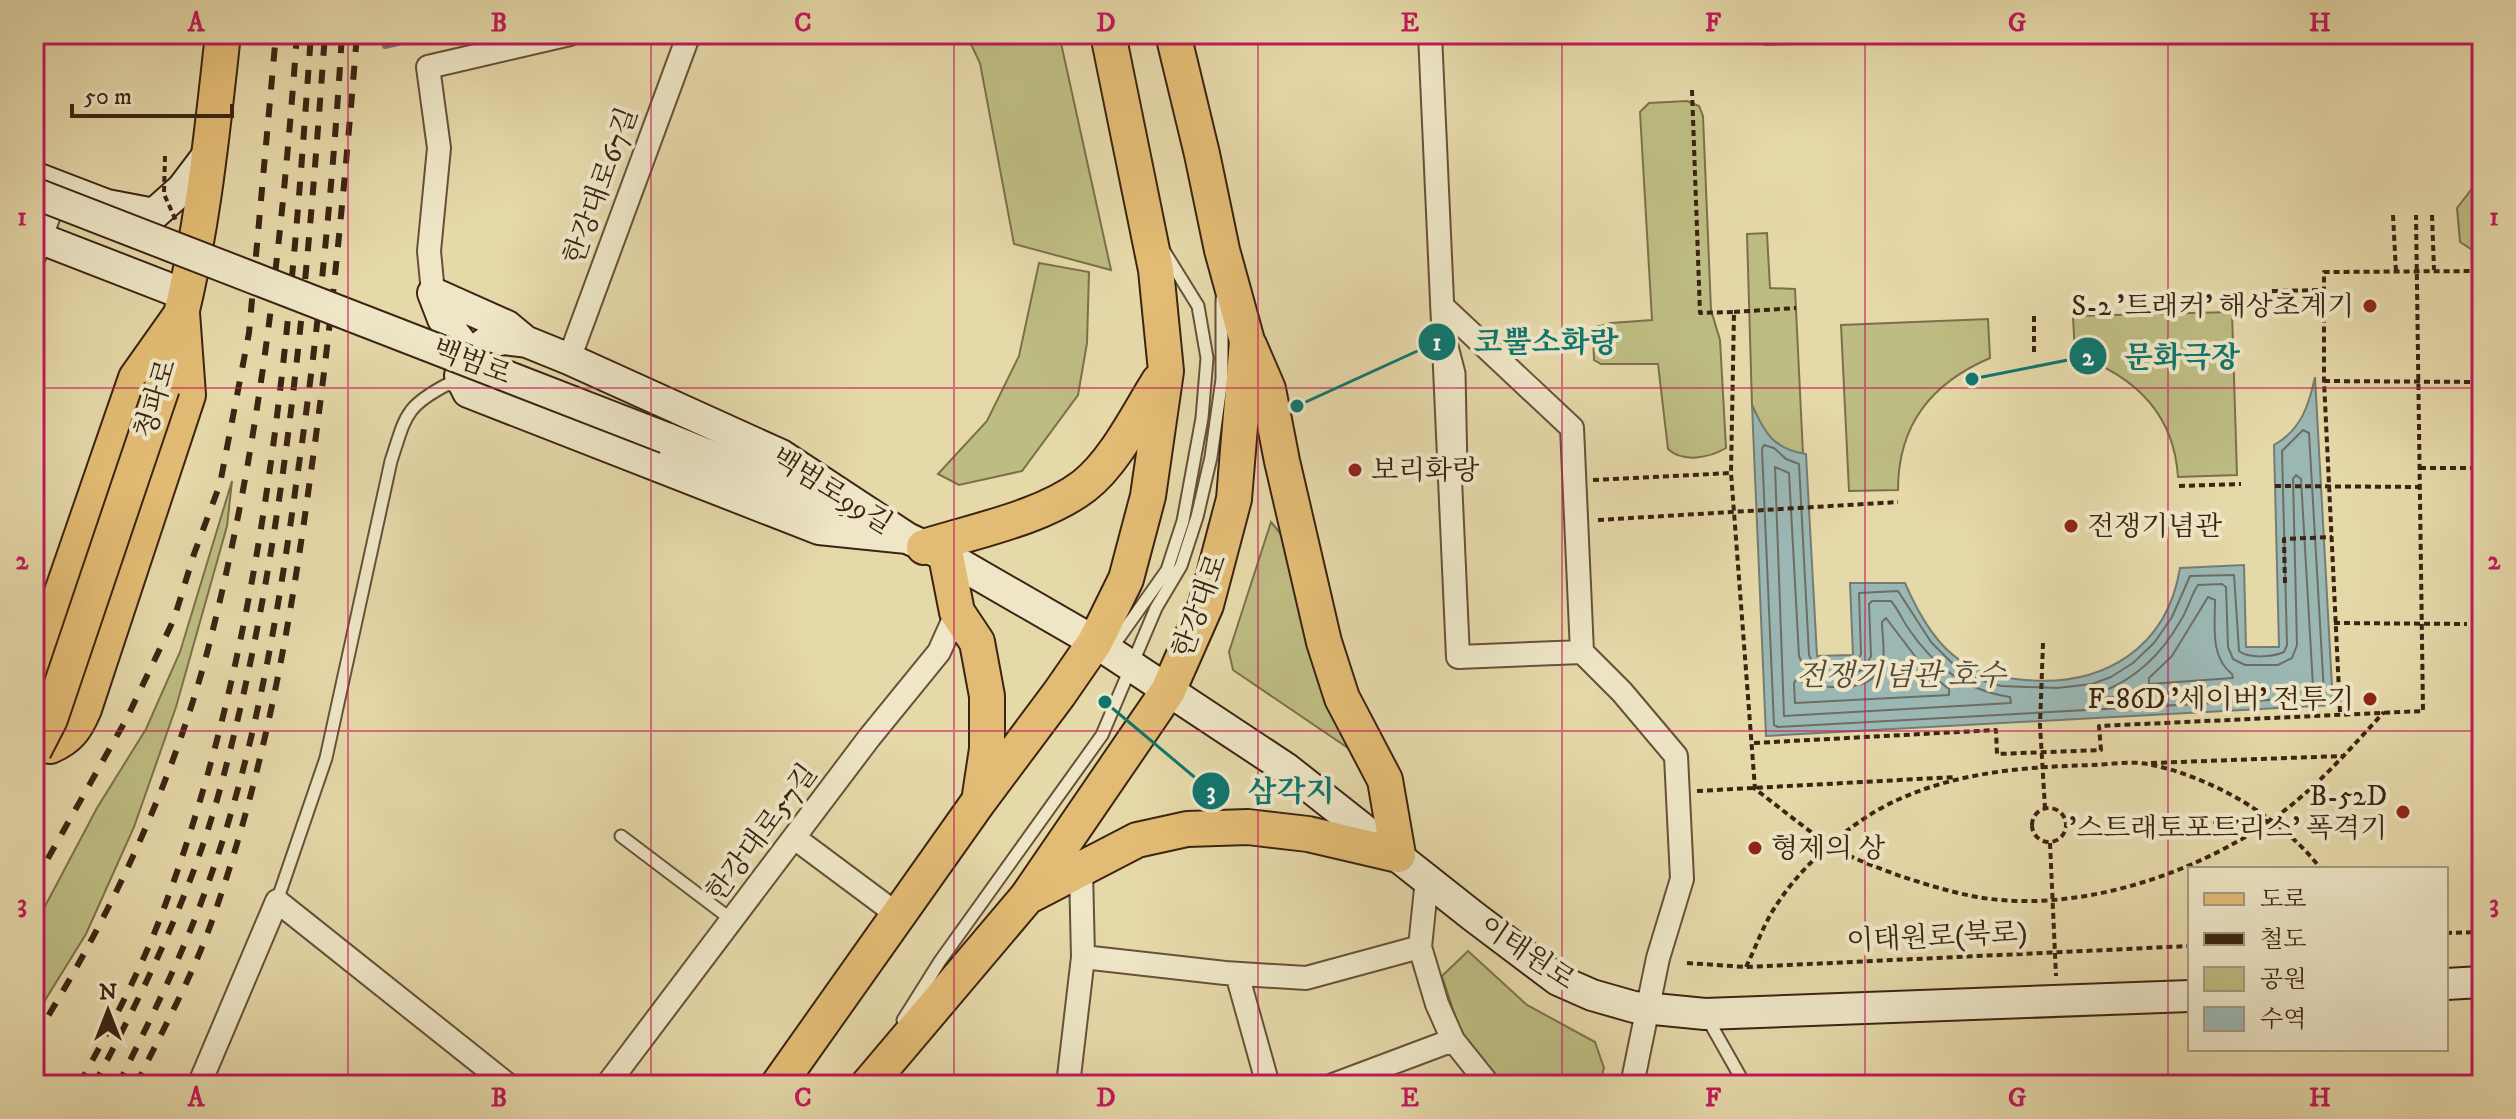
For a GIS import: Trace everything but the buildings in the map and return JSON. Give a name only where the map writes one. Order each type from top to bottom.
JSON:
[{"type":"main road","name":"청파로","points":[[34,750],[50,719],[162,388],[184,304],[210,152],[223,34]]},
{"type":"main road","points":[[778,1085],[979,801],[1109,655],[1148,496],[1166,371],[1156,270],[1108,34]]},
{"type":"main road","name":"한강대로","points":[[868,1085],[1027,897],[1168,691],[1206,605],[1233,503],[1247,341],[1222,250],[1173,34]]},
{"type":"main road","points":[[42,186],[107,205],[154,214],[182,189],[210,152]]},
{"type":"main road","name":"백범로","points":[[42,186],[663,444]]},
{"type":"main road","name":"백범로","points":[[34,208],[663,444],[802,492],[926,547],[1109,655]]},
{"type":"main road","points":[[37,244],[184,304]]},
{"type":"main road","points":[[433,293],[507,326],[527,342]]},
{"type":"main road","points":[[433,293],[443,319],[469,353],[460,367],[463,385],[468,392]]},
{"type":"main road","points":[[34,673],[136,378],[184,304]]},
{"type":"main road","points":[[34,740],[50,746],[65,740],[77,727],[84,709],[188,395],[184,304]]},
{"type":"main road","name":"백범로99길","points":[[469,353],[485,343],[504,339],[527,342],[582,364],[781,455],[926,547]]},
{"type":"main road","points":[[1027,897],[1137,840],[1187,829],[1248,827],[1308,834],[1398,855],[1385,780],[1342,698],[1324,642],[1268,389],[1247,341]]},
{"type":"main road","points":[[562,430],[556,413],[557,399],[564,385],[582,364]]},
{"type":"main road","points":[[979,801],[987,749],[987,696],[977,642],[957,612],[926,547],[1044,509],[1085,485],[1114,452],[1166,371]]},
{"type":"main road","name":"백범로99길","points":[[468,392],[819,529],[926,547]]},
{"type":"main road","name":"이태원로","points":[[1109,655],[1287,769],[1518,951],[1558,980],[1592,995],[1646,1009],[1705,1014],[2188,996]]},
{"type":"main road","points":[[2448,984],[2482,982]]},
{"type":"street","points":[[433,293],[429,251],[439,148],[428,67],[570,34]]},
{"type":"street","name":"한강대로67길","points":[[582,364],[689,34]]},
{"type":"street","points":[[1430,34],[1458,657],[1582,652]]},
{"type":"street","points":[[37,244],[42,186]]},
{"type":"street","points":[[1442,306],[1572,428],[1582,652],[1622,692],[1676,756],[1682,879],[1658,958],[1632,1085]]},
{"type":"street","name":"한강대로57길","points":[[607,1085],[796,839],[869,738],[939,652],[957,612]]},
{"type":"street","points":[[796,839],[898,915]]},
{"type":"street","points":[[1068,1085],[1083,957],[1081,870]]},
{"type":"street","points":[[1427,879],[1420,947],[1437,1004],[1453,1040],[1489,1085]]},
{"type":"street","points":[[199,1085],[277,901],[508,1085]]},
{"type":"street","points":[[1083,957],[1237,974],[1306,978],[1420,947]]},
{"type":"street","points":[[1237,974],[1268,1085]]},
{"type":"street","points":[[1333,1085],[1453,1040]]},
{"type":"lane","points":[[861,1085],[940,961],[1102,735],[1109,655],[1167,570],[1183,521],[1202,418],[1207,358],[1198,306],[1145,220]]},
{"type":"lane","points":[[1109,655],[1156,608],[1181,566],[1197,517],[1211,457],[1222,379],[1222,250]]},
{"type":"lane","points":[[1442,306],[1459,373],[1461,470]]},
{"type":"lane","points":[[277,901],[326,758],[391,461],[405,419],[411,407],[421,398],[448,384],[468,392]]},
{"type":"lane","points":[[959,832],[1014,775]]},
{"type":"lane","points":[[621,836],[733,921]]},
{"type":"lane","points":[[1705,1014],[1745,1085]]},
{"type":"path","points":[[1692,90],[1700,313],[1796,308]]},
{"type":"path","points":[[165,156],[164,194],[178,223]]},
{"type":"path","points":[[2393,215],[2396,272]]},
{"type":"path","points":[[1753,743],[1996,730],[1997,754],[2042,753],[2101,750],[2099,726],[2423,711],[2416,215]]},
{"type":"path","points":[[2432,215],[2434,270]]},
{"type":"path","points":[[2340,713],[2329,536],[2324,272],[2482,271]]},
{"type":"path","points":[[2272,291],[2324,290]]},
{"type":"path","points":[[1734,312],[1731,473],[1755,789]]},
{"type":"path","points":[[2034,316],[2034,352]]},
{"type":"path","points":[[2324,381],[2482,382]]},
{"type":"path","points":[[2420,468],[2482,468]]},
{"type":"path","points":[[1574,481],[1731,473]]},
{"type":"path","points":[[2179,486],[2241,484]]},
{"type":"path","points":[[2275,486],[2420,487]]},
{"type":"path","points":[[1576,521],[1898,502]]},
{"type":"path","points":[[2285,583],[2284,539],[2329,536]]},
{"type":"path","points":[[2300,538],[2300,548]]},
{"type":"path","points":[[2334,623],[2467,624]]},
{"type":"path","points":[[2043,643],[2040,725],[2045,808]]},
{"type":"path","points":[[1755,789],[1830,845],[1881,869],[1932,887],[1979,897],[2052,898],[2150,882],[2200,862],[2271,821],[2313,787],[2384,712]]},
{"type":"path","points":[[1678,792],[1964,776],[2043,767],[2343,756]]},
{"type":"path","points":[[2144,763],[2192,776],[2245,802],[2271,821],[2320,867]]},
{"type":"path","points":[[1746,967],[1772,912],[1795,880],[1830,845],[1876,812],[1916,793],[1964,776]]},
{"type":"path","points":[[2045,808],[2061,813],[2066,820],[2062,836],[2050,843],[2041,840],[2032,829],[2034,816],[2045,808]]},
{"type":"path","points":[[2213,822],[2271,821]]},
{"type":"path","points":[[2050,843],[2054,946]]},
{"type":"path","points":[[2448,933],[2482,932]]},
{"type":"path","name":"이태원로(북로)","points":[[1687,963],[1746,967],[2188,946]]},
{"type":"green space","points":[[966,34],[1059,34],[1111,270],[1014,244],[980,63]]},
{"type":"green space","points":[[1761,34],[1913,34],[1905,40],[1765,45]]},
{"type":"green space","points":[[1687,101],[1699,106],[1703,116],[1711,310],[1720,340],[1726,448],[1696,458],[1681,456],[1668,449],[1658,364],[1601,364],[1594,360],[1593,334],[1596,327],[1611,323],[1652,320],[1640,112],[1649,103]]},
{"type":"green space","points":[[2482,176],[2482,251],[2474,251],[2460,242],[2457,208]]},
{"type":"green space","points":[[1767,233],[1770,288],[1795,289],[1803,454],[1789,452],[1765,434],[1752,405],[1747,234]]},
{"type":"green space","points":[[1039,263],[1089,272],[1087,343],[1078,395],[1022,471],[959,485],[938,474],[987,421],[1019,356]]},
{"type":"green space","points":[[2232,312],[2237,475],[2178,477],[2168,434],[2147,400],[2115,374],[2075,355],[2073,316]]},
{"type":"green space","points":[[1988,319],[1990,358],[1951,380],[1922,409],[1904,445],[1898,490],[1849,491],[1841,325]]},
{"type":"green space","points":[[232,481],[227,526],[176,707],[134,827],[86,934],[34,1018],[34,927],[97,808],[146,729],[180,652]]},
{"type":"green space","points":[[1271,522],[1285,539],[1351,750],[1233,670],[1229,652]]},
{"type":"green space","points":[[1468,951],[1527,1005],[1595,1042],[1604,1068],[1599,1085],[1502,1085],[1461,1034],[1442,976]]},
{"type":"water","name":"전쟁기념관 호수","points":[[2315,377],[2333,705],[1766,736],[1752,405],[1761,424],[1778,444],[1806,454],[1817,656],[1853,655],[1850,583],[1905,583],[1928,626],[1943,646],[1961,661],[2000,677],[2054,680],[2081,677],[2127,657],[2146,640],[2161,620],[2173,596],[2180,568],[2244,565],[2246,647],[2279,647],[2274,445],[2291,432],[2302,416]]},
{"type":"waterway","points":[[385,46],[435,34]]},
{"type":"railway","points":[[34,883],[127,718],[174,619],[220,484],[249,333],[276,34]]},
{"type":"railway","points":[[34,1039],[88,947],[136,850],[176,751],[208,649],[242,497],[255,420],[276,266],[297,34]]},
{"type":"railway","points":[[79,1085],[133,980],[161,916],[197,810],[227,701],[250,592],[283,369],[311,34]]},
{"type":"railway","points":[[94,1085],[184,897],[212,818],[245,687],[279,502],[291,409],[302,315],[325,34]]},
{"type":"railway","points":[[118,1085],[196,917],[237,793],[261,692],[281,589],[318,317],[342,34]]},
{"type":"railway","points":[[136,1085],[188,980],[214,915],[247,808],[273,699],[294,590],[318,423],[357,34]]},
{"type":"place","name":"S-2 '트래커' 해상초계기","points":[[2370,306]]},
{"type":"place","name":"문화극장","points":[[1972,379]]},
{"type":"place","name":"코뿔소화랑","points":[[1297,406]]},
{"type":"place","name":"보리화랑","points":[[1355,470]]},
{"type":"place","name":"전쟁기념관","points":[[2071,526]]},
{"type":"place","name":"F-86D '세이버' 전투기","points":[[2370,699]]},
{"type":"place","name":"삼각지","points":[[1105,702]]},
{"type":"place","name":"B-52D '스트래토포트리스' 폭격기","points":[[2403,812]]},
{"type":"place","name":"형제의 상","points":[[1755,848]]}]
